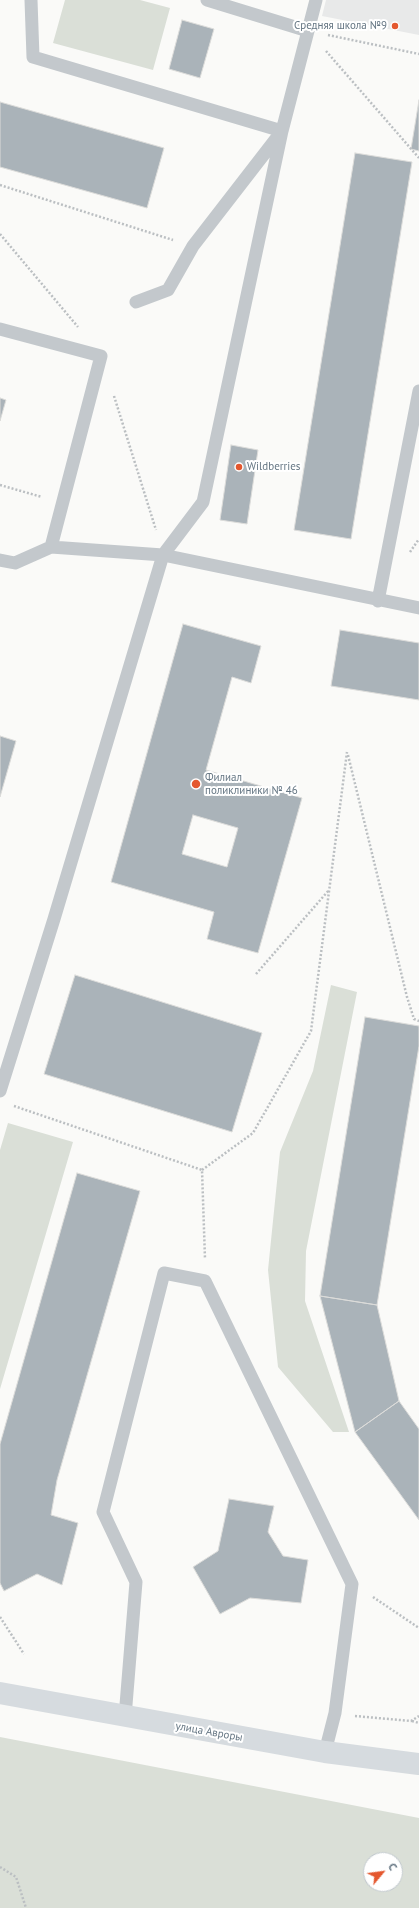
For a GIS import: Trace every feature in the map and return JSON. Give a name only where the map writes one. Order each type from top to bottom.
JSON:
[{"type":"street","name":"улица Авроры","points":[[0,1693],[124,1717],[324,1752],[419,1764]]},
{"type":"lane","points":[[31,0],[33,57],[282,131]]},
{"type":"lane","points":[[207,0],[308,31]]},
{"type":"lane","points":[[0,1091],[54,919],[163,555],[203,502],[282,131],[316,0]]},
{"type":"lane","points":[[136,302],[168,290],[193,246],[282,131]]},
{"type":"lane","points":[[0,329],[102,356],[51,547]]},
{"type":"lane","points":[[378,601],[419,391]]},
{"type":"lane","points":[[0,560],[15,563],[51,547],[163,555],[378,601],[419,608]]},
{"type":"lane","points":[[124,1717],[136,1582],[103,1512],[164,1273],[205,1281],[352,1584],[335,1714],[324,1752]]},
{"type":"path","points":[[308,31],[419,54]]},
{"type":"path","points":[[308,31],[419,158]]},
{"type":"path","points":[[0,185],[193,246]]},
{"type":"path","points":[[0,485],[63,503]]},
{"type":"path","points":[[202,1170],[253,1133],[311,1031],[347,752],[407,997],[414,1019],[419,1020]]},
{"type":"path","points":[[256,974],[329,889]]},
{"type":"path","points":[[8,1104],[202,1170]]},
{"type":"path","points":[[202,1170],[205,1281]]},
{"type":"path","points":[[352,1584],[419,1628]]},
{"type":"path","points":[[0,1617],[24,1654]]},
{"type":"path","points":[[335,1714],[419,1723]]},
{"type":"path","points":[[411,1721],[419,1716]]},
{"type":"path","points":[[0,1867],[16,1877],[26,1908]]},
{"type":"shaded area","points":[[65,0],[140,0],[170,8],[153,70],[53,43]]},
{"type":"shaded area","name":"Средняя школа №9","points":[[326,0],[419,0],[419,35],[322,16]]},
{"type":"shaded area","points":[[331,985],[357,992],[306,1251],[305,1301],[349,1432],[333,1432],[278,1367],[268,1270],[280,1152],[313,1071]]},
{"type":"shaded area","points":[[8,1123],[73,1142],[0,1389],[0,1150]]},
{"type":"shaded area","points":[[0,1737],[419,1818],[419,1908],[0,1908]]},
{"type":"building","points":[[182,20],[214,29],[200,78],[169,69]]},
{"type":"building","points":[[419,100],[419,151],[411,149]]},
{"type":"building","points":[[0,102],[164,148],[147,208],[0,167]]},
{"type":"building","points":[[355,153],[412,162],[351,539],[294,530]]},
{"type":"building","points":[[0,398],[6,400],[0,421]]},
{"type":"building","points":[[231,445],[258,450],[247,524],[220,520]]},
{"type":"building","name":"Филиал поликлиники № 46","points":[[183,624],[261,646],[251,683],[232,677],[206,770],[302,798],[258,953],[207,939],[214,912],[111,882]],"holes":[[[193,815],[238,828],[227,867],[182,854]]]},
{"type":"building","points":[[340,630],[419,643],[419,700],[331,686]]},
{"type":"building","points":[[0,736],[16,741],[0,797]]},
{"type":"building","points":[[75,975],[262,1033],[232,1132],[44,1074]]},
{"type":"building","points":[[365,1017],[419,1026],[419,1046],[377,1305],[320,1296]]},
{"type":"building","points":[[77,1173],[140,1191],[57,1480],[51,1515],[78,1523],[62,1585],[37,1574],[4,1591],[0,1583],[0,1444]]},
{"type":"building","points":[[320,1296],[377,1305],[399,1401],[355,1432]]},
{"type":"building","points":[[399,1401],[419,1429],[419,1520],[355,1432]]},
{"type":"building","points":[[229,1499],[274,1506],[268,1532],[283,1556],[308,1560],[301,1603],[250,1598],[220,1614],[193,1567],[218,1551]]},
{"type":"place","name":"Средняя школа №9","points":[[395,26]]},
{"type":"place","name":"Wildberries","points":[[239,467]]},
{"type":"place","name":"Филиал поликлиники № 46","points":[[196,784]]}]
